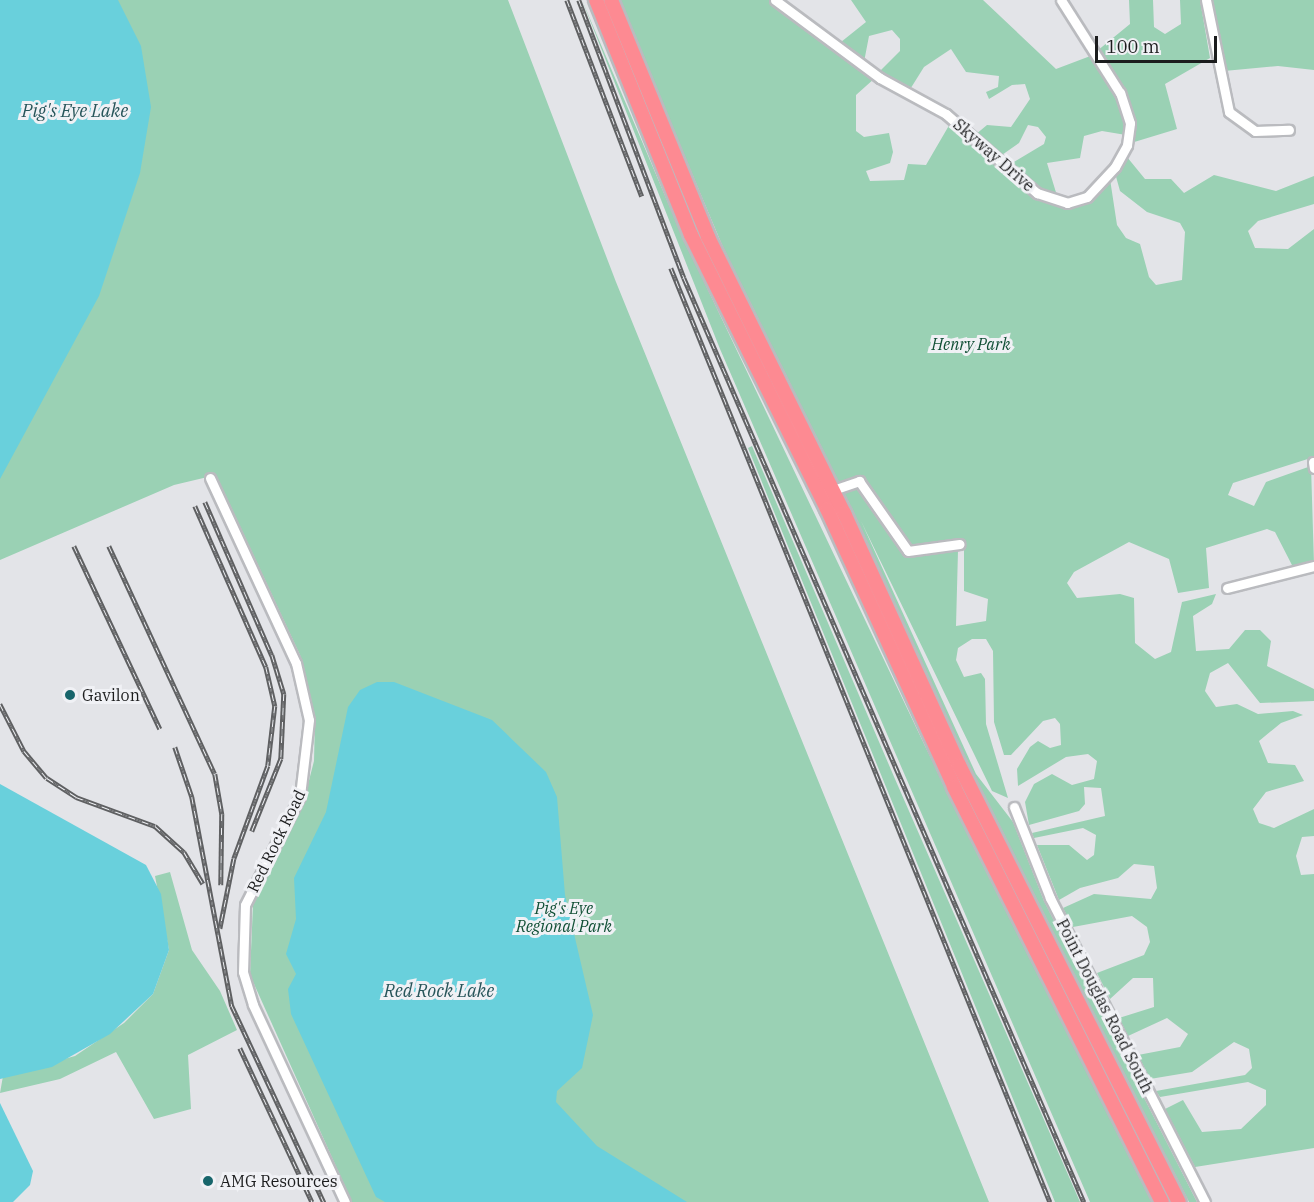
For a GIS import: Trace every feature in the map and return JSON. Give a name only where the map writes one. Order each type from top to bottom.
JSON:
[{"type":"highway","points":[[596,0],[691,235],[827,494],[950,779],[1162,1202]]},
{"type":"highway","points":[[611,0],[691,201],[827,494],[963,774],[1179,1202]]},
{"type":"street","name":"Skyway Drive","points":[[775,0],[880,78],[946,114],[1037,193],[1067,203],[1087,197],[1115,167],[1130,127],[1123,98],[1060,0]]},
{"type":"street","points":[[1206,0],[1229,112],[1255,131],[1289,130]]},
{"type":"street","name":"Red Rock Road","points":[[210,478],[296,663],[309,720],[300,796],[245,905],[243,972],[253,1005],[345,1202]]},
{"type":"street","points":[[827,494],[860,481],[908,551],[960,544]]},
{"type":"street","points":[[1227,588],[1314,566]]},
{"type":"street","name":"Point Douglas Road South","points":[[1014,807],[1050,898],[1205,1202]]},
{"type":"green space","name":"Pig's Eye Regional Park","points":[[0,0],[508,0],[616,282],[989,1202],[352,1202],[250,975],[253,904],[303,804],[314,761],[315,718],[300,655],[216,475],[174,485],[0,560]]},
{"type":"green space","points":[[582,0],[680,231],[925,746],[1153,1202],[1090,1202],[720,349]]},
{"type":"green space","name":"Henry Park","points":[[619,0],[769,0],[776,5],[875,78],[856,95],[856,131],[864,137],[889,133],[893,152],[890,163],[866,171],[870,181],[904,180],[908,164],[926,165],[951,122],[1051,203],[1081,204],[1110,179],[1117,225],[1126,238],[1140,244],[1149,277],[1156,285],[1182,280],[1185,232],[1180,223],[1147,212],[1120,191],[1115,173],[1127,157],[1145,179],[1171,179],[1184,193],[1214,175],[1276,191],[1314,176],[1314,204],[1258,221],[1248,231],[1255,248],[1288,249],[1314,229],[1314,457],[1233,483],[1228,495],[1254,506],[1266,482],[1311,466],[1314,564],[1294,569],[1275,532],[1267,529],[1206,548],[1209,588],[1178,593],[1169,559],[1129,542],[1074,572],[1067,583],[1077,598],[1120,594],[1134,598],[1135,643],[1155,659],[1171,652],[1182,602],[1216,594],[1212,604],[1193,616],[1196,651],[1229,649],[1245,630],[1260,630],[1271,641],[1267,666],[1314,689],[1314,701],[1260,703],[1228,663],[1210,673],[1205,691],[1216,707],[1237,704],[1258,714],[1293,711],[1303,715],[1281,723],[1259,741],[1268,763],[1295,765],[1304,781],[1266,792],[1253,809],[1259,823],[1274,828],[1314,809],[1314,836],[1302,837],[1296,856],[1301,875],[1314,874],[1314,1148],[1195,1167],[1165,1109],[1183,1100],[1202,1132],[1241,1129],[1266,1105],[1266,1090],[1248,1082],[1160,1097],[1156,1091],[1245,1075],[1252,1068],[1249,1049],[1234,1042],[1192,1072],[1150,1079],[1138,1055],[1180,1047],[1188,1034],[1167,1018],[1128,1036],[1119,1018],[1154,1007],[1153,978],[1133,978],[1110,999],[1097,973],[1144,955],[1150,942],[1147,927],[1132,916],[1073,927],[1063,908],[1094,894],[1151,899],[1157,888],[1154,866],[1134,864],[1118,878],[1080,888],[1059,900],[1037,845],[1069,845],[1087,860],[1094,855],[1096,835],[1083,828],[1034,838],[1032,833],[1105,816],[1101,788],[1084,787],[1085,804],[1079,811],[1029,825],[1025,802],[1034,784],[1052,774],[1072,785],[1094,779],[1097,761],[1088,754],[1066,757],[1018,786],[1017,769],[1030,747],[1038,741],[1050,748],[1061,745],[1060,724],[1055,718],[1043,721],[1011,755],[1004,755],[994,722],[993,651],[986,639],[972,639],[958,648],[956,660],[964,677],[981,673],[985,679],[986,724],[1008,798],[992,791],[861,521],[976,774],[1013,822],[1044,901],[1197,1202],[1189,1202],[970,770],[844,493],[733,271]],"holes":[[[887,516],[912,547],[964,543],[964,591],[988,599],[986,621],[956,626],[958,551],[904,554],[877,518]]]},
{"type":"green space","points":[[851,0],[983,0],[1056,69],[1093,55],[1117,94],[1126,135],[1102,131],[1084,136],[1080,158],[1047,163],[1058,199],[1035,188],[1009,165],[1044,144],[1046,137],[1038,127],[1028,125],[1019,143],[999,157],[975,135],[987,125],[1011,127],[1030,99],[1025,84],[1012,85],[989,99],[986,92],[998,87],[999,76],[966,72],[951,49],[924,67],[909,91],[878,73],[900,51],[900,39],[892,30],[869,36],[864,62],[841,42],[866,22]]},
{"type":"green space","points":[[1129,0],[1153,0],[1154,27],[1165,34],[1181,24],[1180,0],[1200,0],[1210,58],[1165,84],[1177,129],[1131,143],[1128,103],[1097,51],[1130,24]]},
{"type":"green space","points":[[1212,0],[1314,0],[1314,70],[1278,66],[1224,71]]},
{"type":"green space","points":[[752,446],[1080,1202],[1055,1202],[748,448]]},
{"type":"green space","points":[[170,872],[192,950],[220,991],[237,1030],[188,1055],[191,1109],[154,1119],[116,1052],[60,1079],[0,1093],[3,1076],[75,1056],[124,1023],[153,994],[169,950],[155,876]]},
{"type":"water","name":"Pig's Eye Lake","points":[[0,0],[118,0],[141,46],[151,107],[140,173],[99,296],[0,479]]},
{"type":"water","name":"Red Rock Lake","points":[[377,682],[394,682],[492,720],[546,772],[557,797],[565,895],[593,1015],[582,1068],[557,1091],[556,1102],[597,1146],[687,1202],[385,1202],[376,1197],[291,1014],[288,989],[296,974],[286,954],[296,919],[294,878],[326,812],[348,707],[360,690]]},
{"type":"water","points":[[0,784],[146,865],[161,894],[169,950],[153,994],[110,1034],[52,1067],[0,1079]]},
{"type":"water","points":[[0,1103],[33,1171],[30,1185],[13,1202],[0,1202]]},
{"type":"railway","points":[[567,0],[642,196]]},
{"type":"railway","points":[[579,0],[684,278],[1084,1202]]},
{"type":"railway","points":[[671,268],[1050,1202]]},
{"type":"railway","points":[[205,502],[272,655],[284,694],[281,759],[252,831]]},
{"type":"railway","points":[[195,506],[266,667],[275,706],[268,766],[234,859],[220,929]]},
{"type":"railway","points":[[74,546],[160,729]]},
{"type":"railway","points":[[109,546],[215,774],[222,814],[221,885]]},
{"type":"railway","points":[[0,704],[24,751],[47,778],[76,797],[155,826],[184,852],[203,884]]},
{"type":"railway","points":[[175,747],[192,797],[232,1006],[324,1202]]},
{"type":"railway","points":[[240,1048],[312,1202]]},
{"type":"place","name":"Gavilon","points":[[70,695]]},
{"type":"place","name":"AMG Resources","points":[[208,1181]]}]
